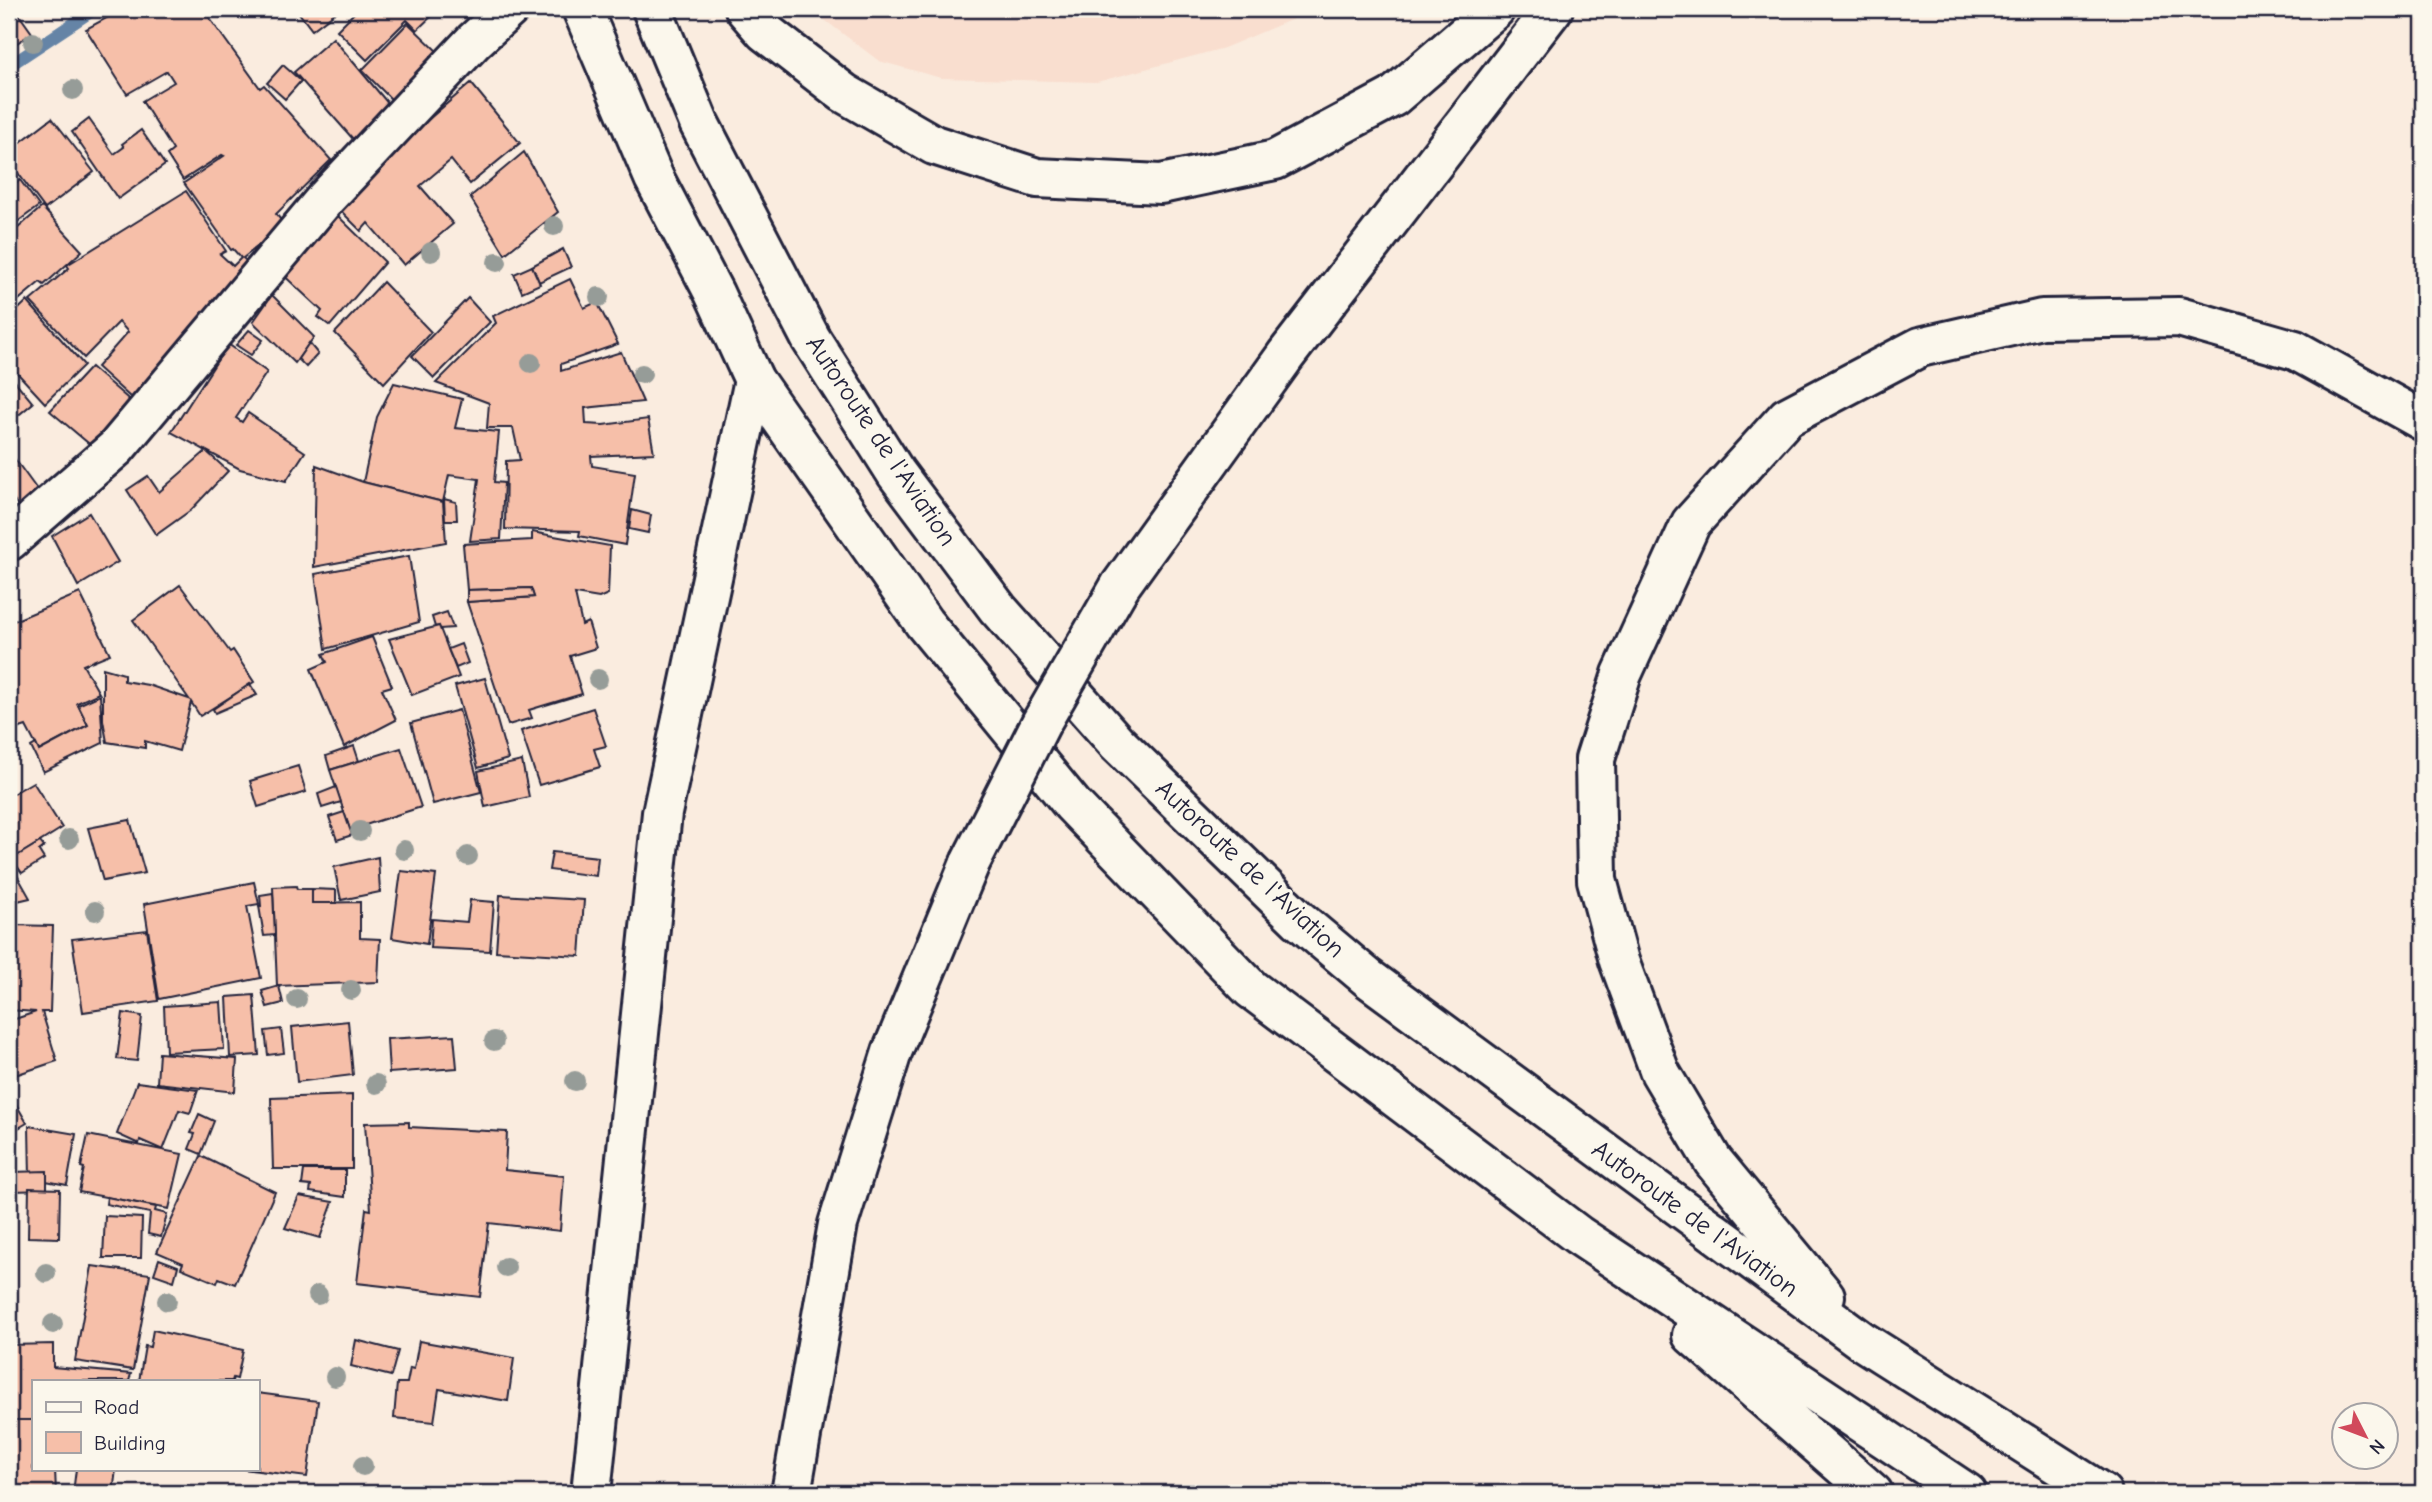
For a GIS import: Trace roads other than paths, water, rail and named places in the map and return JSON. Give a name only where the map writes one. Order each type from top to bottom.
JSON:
[{"type":"main road","points":[[9,541],[116,448],[326,198],[474,41],[509,9]]},
{"type":"main road","points":[[582,9],[654,178],[714,293],[754,380],[924,623],[1072,804],[1251,989],[1578,1235],[1968,1493]]},
{"type":"main road","name":"Autoroute de l'Aviation","points":[[652,9],[699,123],[811,339],[896,473],[999,609],[1117,743],[1299,920],[1368,978],[1862,1341],[2102,1493]]},
{"type":"main road","points":[[745,9],[765,32],[844,93],[934,145],[1037,178],[1161,184],[1275,160],[1393,97],[1495,9]]},
{"type":"main road","points":[[791,1493],[838,1224],[892,1052],[970,863],[1041,723],[1120,586],[1286,355],[1553,9]]},
{"type":"main road","points":[[1862,1341],[1713,1161],[1660,1072],[1619,961],[1597,880],[1595,759],[1622,674],[1691,523],[1787,417],[1920,347],[2042,319],[2179,317],[2295,350],[2423,421]]},
{"type":"main road","points":[[591,1493],[662,813],[754,380]]},
{"type":"main road","points":[[1578,1235],[1873,1493]]},
{"type":"waterway","points":[[9,66],[95,9]]}]
